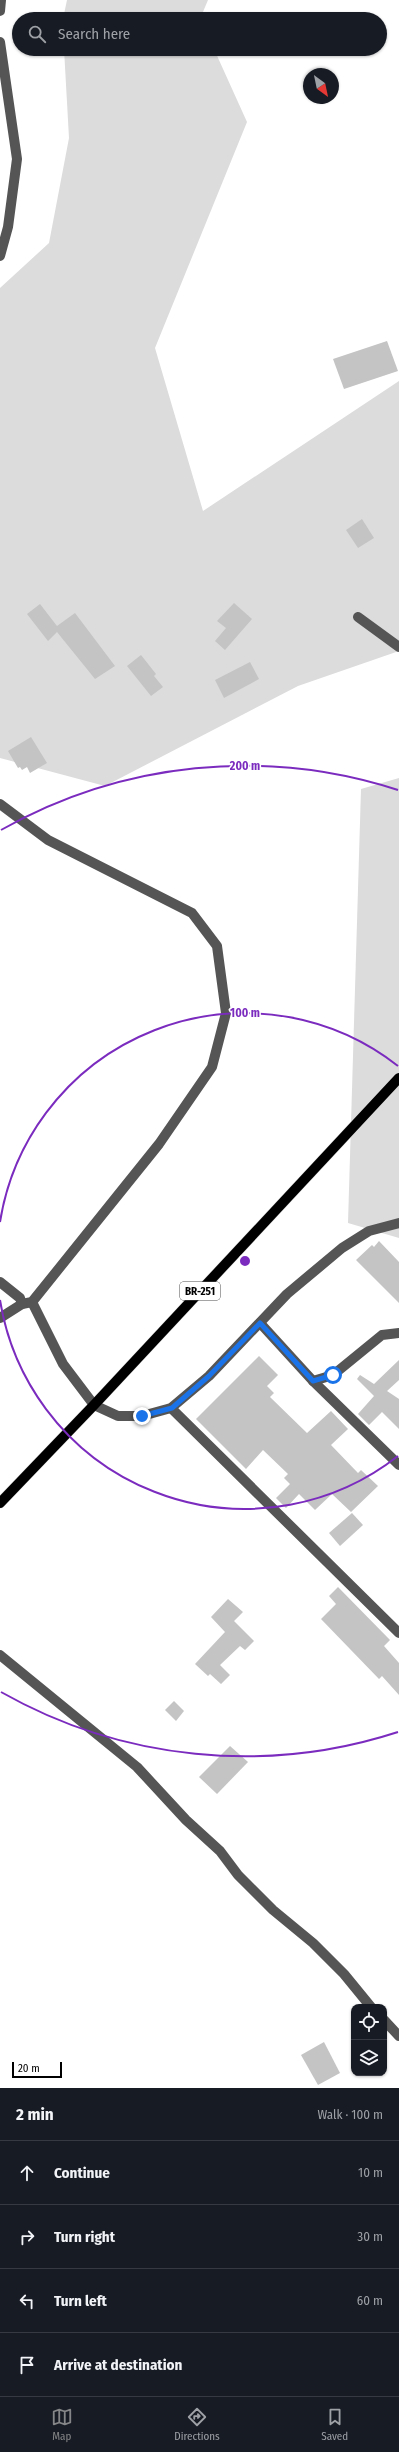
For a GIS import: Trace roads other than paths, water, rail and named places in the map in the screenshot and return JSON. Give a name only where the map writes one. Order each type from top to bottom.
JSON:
[{"type":"main road","name":"BR-251","points":[[0,1503],[94,1405],[399,1078]]},
{"type":"street","points":[[0,11],[1,0]]},
{"type":"street","points":[[0,42],[17,159],[8,227],[0,256]]},
{"type":"street","points":[[358,617],[399,647]]},
{"type":"street","points":[[0,804],[48,840],[192,913],[217,946],[226,1013],[212,1067],[159,1144],[27,1303],[0,1318]]},
{"type":"street","points":[[0,1282],[27,1303],[63,1364],[94,1405],[118,1416],[142,1416],[172,1408],[209,1376],[287,1294],[342,1248],[369,1230],[399,1223]]},
{"type":"street","points":[[260,1323],[313,1381],[399,1465]]},
{"type":"street","points":[[313,1381],[333,1375],[382,1335],[399,1333]]},
{"type":"street","points":[[172,1408],[399,1632]]},
{"type":"street","points":[[0,1655],[137,1767],[186,1820],[220,1851],[238,1875],[273,1910],[314,1943],[344,1974],[369,2004]]},
{"type":"street","points":[[387,2022],[397,2029]]}]
